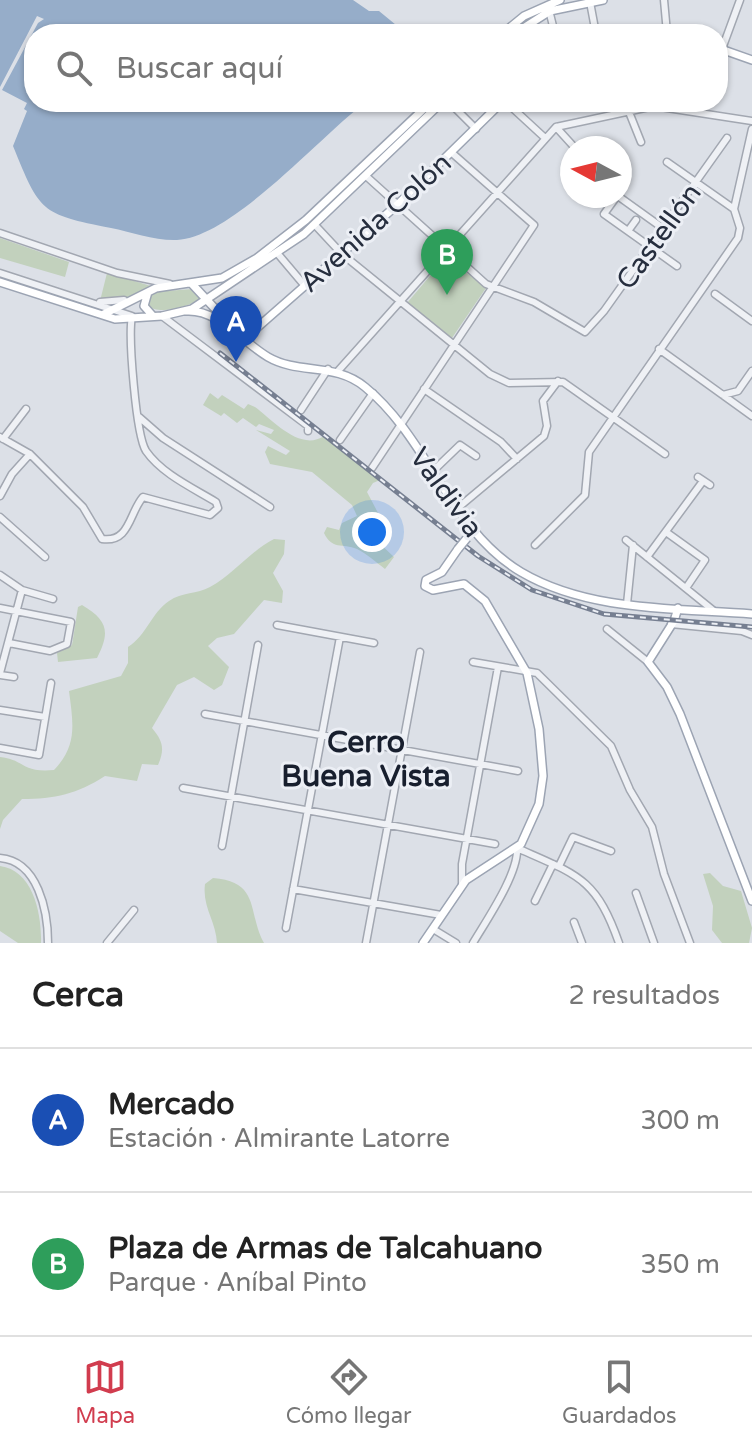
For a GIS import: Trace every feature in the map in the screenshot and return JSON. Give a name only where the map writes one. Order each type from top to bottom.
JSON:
[{"type":"main road","points":[[518,24],[560,0]]},
{"type":"main road","points":[[526,24],[546,7],[603,0]]},
{"type":"main road","points":[[728,51],[752,60]]},
{"type":"main road","points":[[93,313],[117,310],[138,294],[233,273],[314,213],[420,112]]},
{"type":"main road","points":[[0,282],[115,319],[173,315],[186,311],[278,254],[315,225],[432,112]]},
{"type":"main road","name":"Avenida Colón","points":[[240,336],[342,254],[494,112]]},
{"type":"main road","points":[[355,173],[366,176]]},
{"type":"main road","points":[[314,213],[315,225]]},
{"type":"main road","name":"Valdivia","points":[[192,284],[240,336]]},
{"type":"main road","points":[[150,291],[144,306],[148,313],[160,316]]},
{"type":"main road","name":"Valdivia","points":[[186,311],[209,313],[278,361],[338,371],[373,393],[474,530],[504,560],[540,582],[580,596],[627,604],[752,614]]},
{"type":"main road","points":[[423,943],[462,884],[517,848],[533,819],[542,783],[539,729],[527,673],[475,590],[462,583],[433,590],[425,586],[426,580],[444,570],[474,530]]},
{"type":"main road","points":[[678,608],[648,662],[676,704],[752,901]]},
{"type":"street","points":[[664,0],[666,24]]},
{"type":"street","points":[[728,29],[740,0]]},
{"type":"street","points":[[590,2],[594,24]]},
{"type":"street","points":[[546,7],[552,24]]},
{"type":"street","points":[[459,112],[476,129]]},
{"type":"street","points":[[515,112],[545,138]]},
{"type":"street","points":[[338,371],[556,127],[629,112],[641,142]]},
{"type":"street","points":[[696,112],[752,121]]},
{"type":"street","points":[[556,127],[564,136]]},
{"type":"street","points":[[535,545],[585,495],[587,455],[739,235],[734,209],[752,129]]},
{"type":"street","name":"Castellón","points":[[493,286],[534,302],[585,332],[651,247],[727,138]]},
{"type":"street","points":[[372,468],[534,223],[452,153]]},
{"type":"street","points":[[667,162],[734,209]]},
{"type":"street","points":[[366,176],[447,250],[493,286]]},
{"type":"street","points":[[632,206],[664,229]]},
{"type":"street","points":[[609,208],[604,214],[677,266]]},
{"type":"street","points":[[628,231],[636,220]]},
{"type":"street","points":[[315,225],[342,254],[505,382],[558,381],[665,454]]},
{"type":"street","points":[[0,233],[117,273],[174,285]]},
{"type":"street","points":[[278,254],[305,286]]},
{"type":"street","points":[[0,273],[132,316],[132,366],[140,438],[147,453],[162,467],[216,502],[215,514],[194,513],[143,497],[124,533],[114,540],[102,539],[86,511],[30,454],[2,438],[26,409]]},
{"type":"street","points":[[85,299],[118,303],[138,294]]},
{"type":"street","points":[[715,294],[752,321]]},
{"type":"street","points":[[173,315],[181,327]]},
{"type":"street","points":[[160,316],[181,327],[308,426],[308,431]]},
{"type":"street","points":[[659,349],[752,416]]},
{"type":"street","points":[[301,410],[328,369]]},
{"type":"street","points":[[722,395],[736,392],[752,371]]},
{"type":"street","points":[[459,507],[545,434],[543,401],[558,381]]},
{"type":"street","points":[[424,389],[497,439],[517,459]]},
{"type":"street","points":[[340,440],[373,393]]},
{"type":"street","points":[[139,417],[163,438],[270,507]]},
{"type":"street","points":[[433,471],[459,445],[476,456]]},
{"type":"street","points":[[0,496],[30,454]]},
{"type":"street","points":[[647,557],[704,481]]},
{"type":"street","points":[[0,517],[45,557]]},
{"type":"street","points":[[666,532],[705,560],[686,588]]},
{"type":"street","points":[[627,604],[629,543],[714,611]]},
{"type":"street","points":[[0,575],[22,590],[53,599]]},
{"type":"street","points":[[14,677],[0,674],[22,590]]},
{"type":"street","points":[[0,608],[71,622],[67,644],[57,649],[9,643]]},
{"type":"street","points":[[671,624],[750,634]]},
{"type":"street","points":[[277,625],[374,643]]},
{"type":"street","points":[[607,629],[648,662]]},
{"type":"street","points":[[286,928],[340,637]]},
{"type":"street","points":[[222,846],[258,645]]},
{"type":"street","points":[[366,943],[420,652]]},
{"type":"street","points":[[473,662],[537,673],[615,752],[630,790],[652,827],[666,880],[690,943]]},
{"type":"street","points":[[462,884],[466,839],[498,667]]},
{"type":"street","points":[[0,748],[39,755],[51,683]]},
{"type":"street","points":[[0,710],[45,717]]},
{"type":"street","points":[[205,714],[518,771]]},
{"type":"street","points":[[183,788],[495,844]]},
{"type":"street","points":[[535,901],[573,837],[611,851]]},
{"type":"street","points":[[473,943],[517,859],[517,848],[582,879],[599,895],[619,943]]},
{"type":"street","points":[[0,858],[20,863],[33,878],[48,943]]},
{"type":"street","points":[[293,889],[441,915]]},
{"type":"street","points":[[636,893],[654,943]]},
{"type":"street","points":[[107,943],[134,910]]},
{"type":"street","points":[[574,922],[582,943]]},
{"type":"street","points":[[433,929],[456,943]]},
{"type":"green space","points":[[0,238],[69,262],[65,277],[0,258]]},
{"type":"green space","points":[[446,257],[486,288],[452,338],[407,303]]},
{"type":"green space","points":[[107,273],[151,288],[124,299],[100,301]]},
{"type":"green space","points":[[193,289],[201,298],[182,307],[159,310],[147,305],[152,292]]},
{"type":"green space","points":[[210,393],[218,399],[222,395],[244,409],[248,404],[255,407],[296,437],[315,440],[324,436],[380,480],[373,483],[367,492],[386,528],[377,541],[394,557],[385,569],[357,549],[330,542],[324,533],[327,527],[339,530],[342,523],[357,516],[352,505],[312,472],[270,464],[265,452],[268,446],[286,455],[290,451],[256,430],[271,434],[274,430],[259,424],[256,427],[243,418],[237,423],[224,413],[221,416],[203,405]]},
{"type":"green space","points":[[274,539],[285,540],[284,554],[273,573],[283,591],[282,603],[264,600],[234,634],[217,638],[208,646],[229,667],[222,685],[214,690],[194,677],[177,685],[152,728],[162,745],[158,765],[142,764],[137,781],[105,776],[65,794],[22,799],[3,820],[0,829],[0,757],[35,770],[54,770],[67,752],[72,733],[69,691],[121,676],[128,663],[128,647],[140,637],[163,606],[179,596],[210,587]]},
{"type":"green space","points":[[82,605],[97,616],[104,627],[101,649],[97,658],[58,662],[57,653],[72,645],[78,607]]},
{"type":"green space","points":[[0,866],[11,869],[28,884],[40,919],[41,943],[18,943],[0,931]]},
{"type":"green space","points":[[710,873],[723,886],[741,891],[752,928],[749,943],[722,943],[712,930],[713,906],[703,874]]},
{"type":"green space","points":[[213,878],[239,885],[246,892],[264,943],[217,943],[205,892],[205,884]]},
{"type":"water","points":[[0,0],[353,0],[369,11],[379,11],[395,24],[37,24],[44,19],[37,16],[33,24],[24,24],[24,41],[0,87]]},
{"type":"water","points":[[24,49],[24,101],[2,90]]},
{"type":"water","points":[[27,112],[354,112],[249,204],[199,235],[177,240],[144,236],[56,213],[37,197],[13,146]]},
{"type":"railway","points":[[220,353],[478,556],[532,590],[604,614],[752,627]]},
{"type":"place","name":"Plaza de Armas de Talcahuano","points":[[447,295]]},
{"type":"place","name":"Mercado","points":[[236,362]]},
{"type":"district","name":"Cerro Buena Vista","points":[[366,759]]}]
